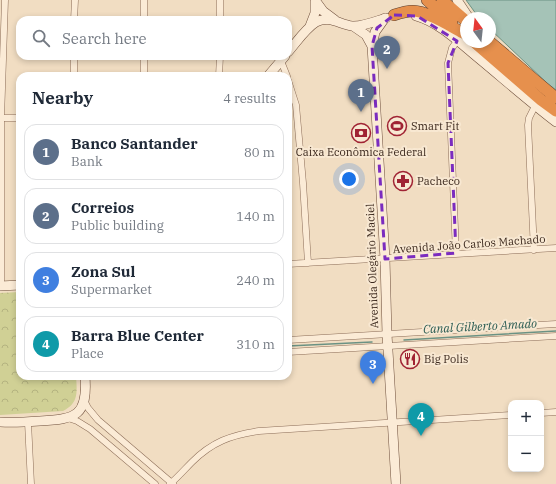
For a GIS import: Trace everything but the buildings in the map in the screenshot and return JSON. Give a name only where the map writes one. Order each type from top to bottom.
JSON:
[{"type":"highway","points":[[427,0],[460,34]]},
{"type":"highway","points":[[442,0],[460,16]]},
{"type":"highway","points":[[390,16],[407,11],[418,12],[432,17],[460,35]]},
{"type":"highway","points":[[496,47],[556,98]]},
{"type":"highway","points":[[480,48],[538,103],[556,114]]},
{"type":"highway","points":[[538,103],[556,110]]},
{"type":"main road","points":[[315,0],[323,11],[336,21]]},
{"type":"main road","points":[[310,26],[315,13],[315,0]]},
{"type":"main road","points":[[457,0],[465,12]]},
{"type":"main road","points":[[353,26],[367,24],[390,16]]},
{"type":"main road","name":"Avenida Olegário Maciel","points":[[390,16],[375,32],[372,46],[396,484]]},
{"type":"main road","points":[[292,47],[310,26],[320,20],[330,19],[353,26],[366,35],[372,46]]},
{"type":"main road","points":[[476,48],[538,103],[556,122]]},
{"type":"main road","points":[[271,72],[281,60]]},
{"type":"main road","points":[[0,286],[16,285]]},
{"type":"main road","points":[[0,422],[28,422],[68,418],[78,412],[84,400],[85,380]]},
{"type":"street","points":[[0,286],[1,118],[5,0]]},
{"type":"street","points":[[74,0],[74,16]]},
{"type":"street","points":[[144,0],[144,16]]},
{"type":"street","points":[[220,0],[220,16]]},
{"type":"street","points":[[456,254],[448,63],[452,48],[460,38]]},
{"type":"street","points":[[74,60],[74,72]]},
{"type":"street","points":[[144,60],[144,72]]},
{"type":"street","points":[[219,72],[220,60]]},
{"type":"street","points":[[283,60],[286,72]]},
{"type":"street","points":[[292,92],[296,105],[308,263]]},
{"type":"street","points":[[534,250],[528,125],[529,118],[538,103]]},
{"type":"street","points":[[1,118],[16,118]]},
{"type":"street","name":"Avenida João Carlos Machado","points":[[292,264],[556,248]]},
{"type":"street","points":[[292,340],[556,324]]},
{"type":"street","points":[[292,352],[556,336]]},
{"type":"street","points":[[84,400],[88,408],[98,420],[171,484],[206,450],[220,441],[238,434],[259,431],[508,415]]},
{"type":"street","points":[[544,413],[556,412]]},
{"type":"street","points":[[68,418],[77,421],[90,429],[155,484]]},
{"type":"street","points":[[28,422],[31,484]]},
{"type":"highlighted area","points":[[394,15],[417,16],[457,41],[448,63],[456,253],[385,259],[372,46],[377,28]]},
{"type":"green space","points":[[16,292],[16,380],[76,380],[77,392],[74,401],[63,411],[0,415],[0,293]]},
{"type":"shaded area","points":[[466,0],[556,0],[556,90],[496,35],[496,12],[475,12]]},
{"type":"waterway","name":"Canal Gilberto Amado","points":[[404,340],[556,331]]},
{"type":"waterway","name":"Canal Gilberto Amado","points":[[292,346],[372,342]]},
{"type":"place","name":"Correios","points":[[387,69]]},
{"type":"place","name":"Banco Santander","points":[[361,112]]},
{"type":"place","name":"Smart Fit","points":[[397,126]]},
{"type":"place","name":"Caixa Econômica Federal","points":[[361,133]]},
{"type":"place","name":"Pacheco","points":[[403,181]]},
{"type":"place","name":"Big Polis","points":[[410,359]]},
{"type":"place","name":"Zona Sul","points":[[373,384]]},
{"type":"place","name":"Barra Blue Center","points":[[421,436]]}]
